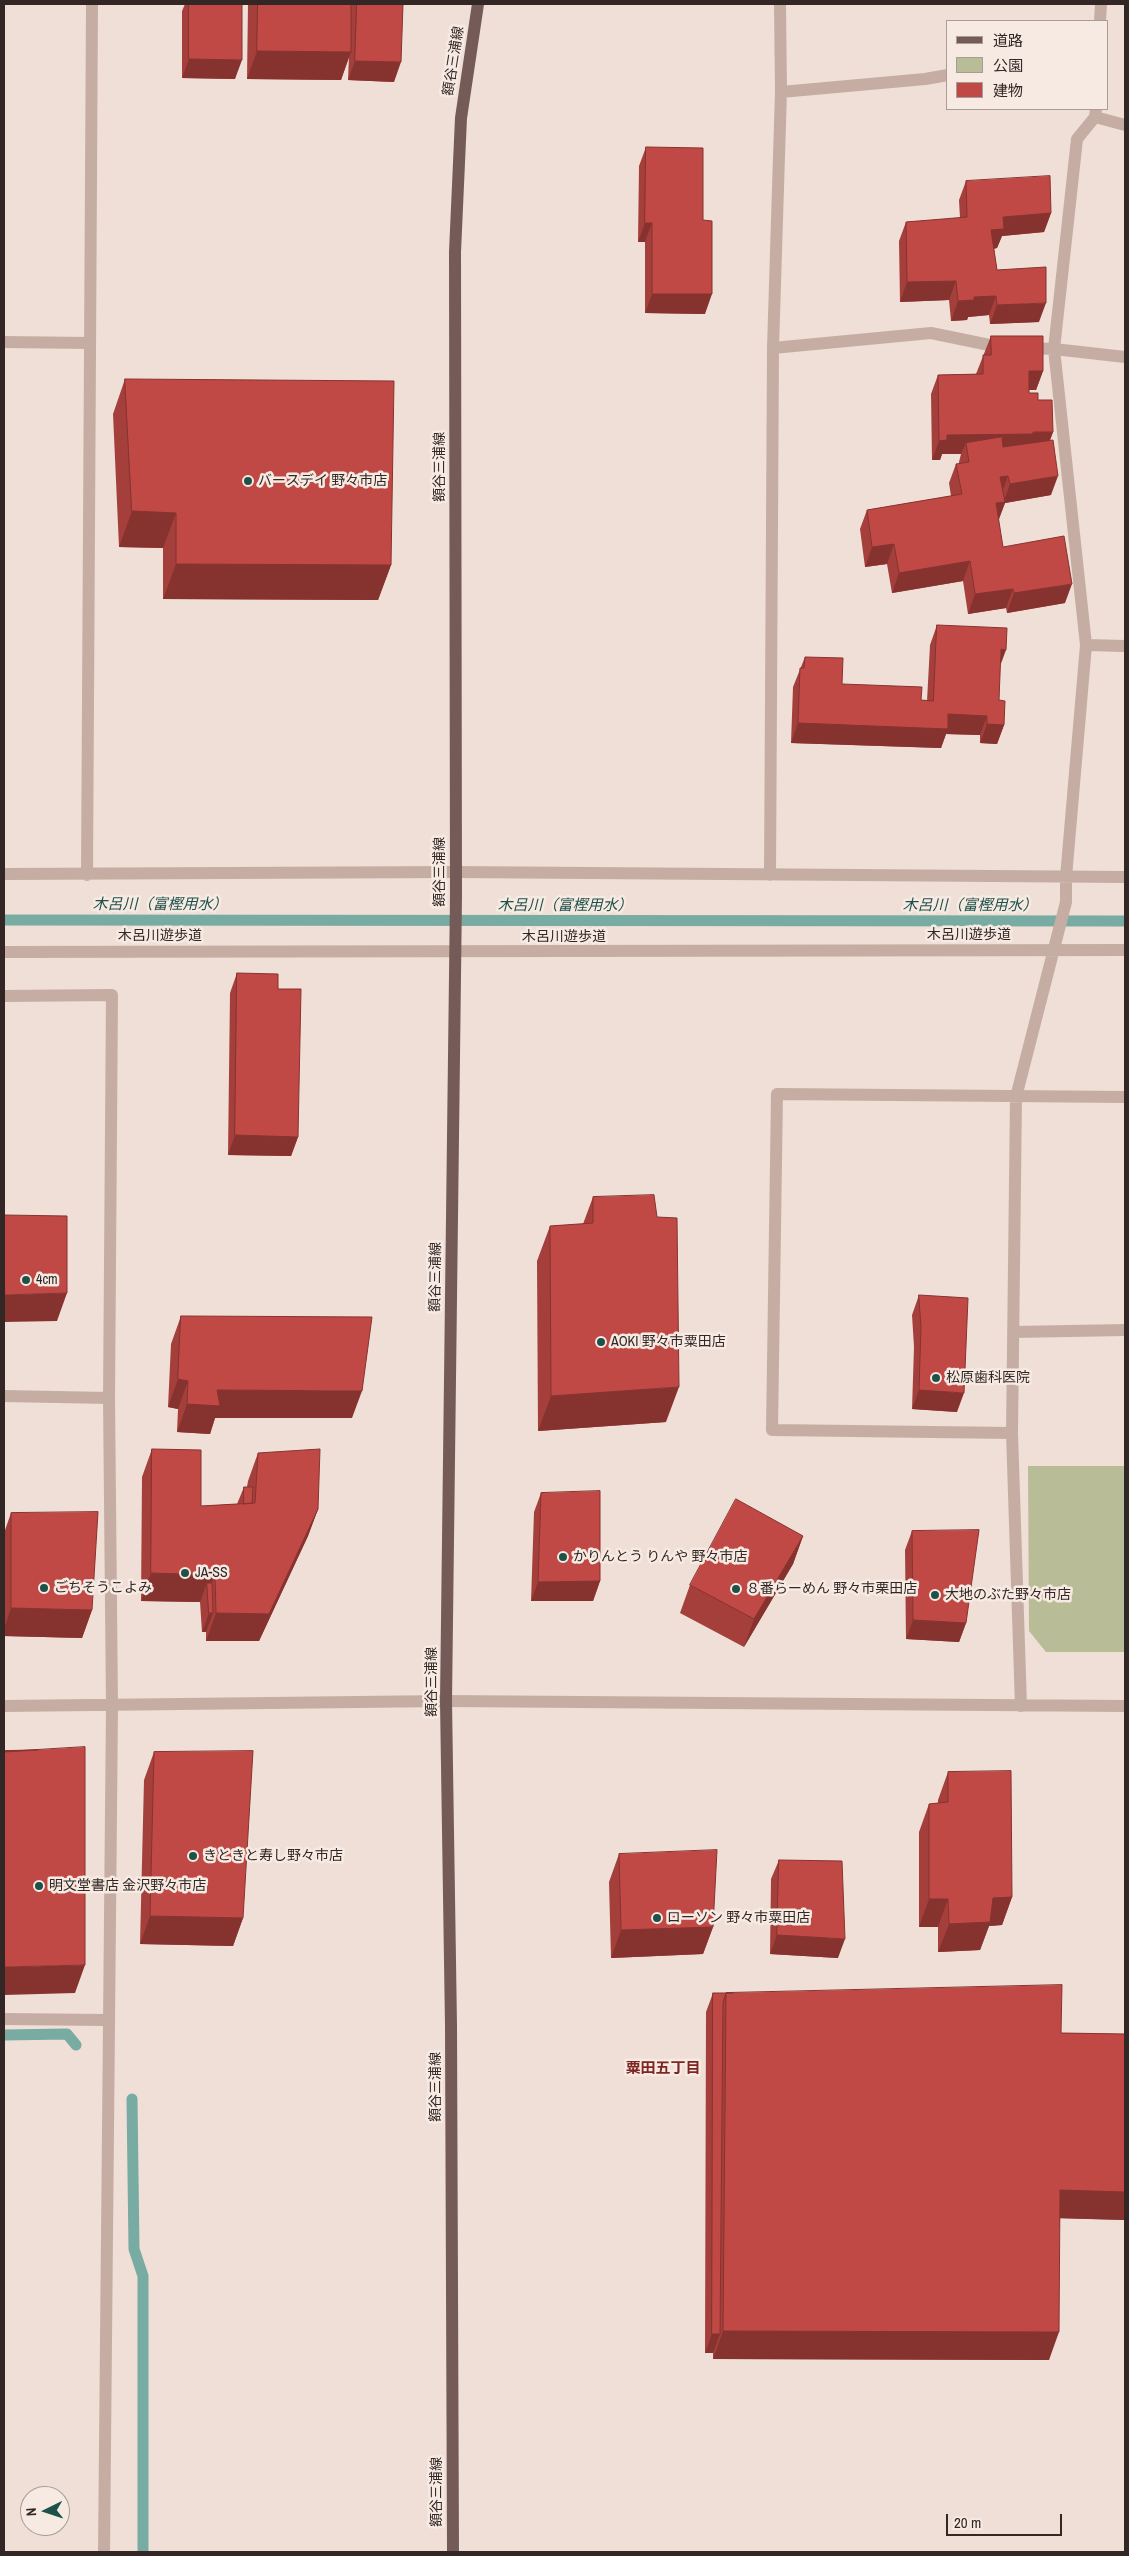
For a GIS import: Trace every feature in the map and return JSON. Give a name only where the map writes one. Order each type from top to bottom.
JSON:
[{"type":"main road","name":"額谷三浦線","points":[[453,2552],[451,2026],[446,1701],[456,895],[455,252],[461,118],[478,4]]},
{"type":"street","points":[[87,875],[92,4]]},
{"type":"street","points":[[770,875],[773,348],[781,92],[780,4]]},
{"type":"street","points":[[1100,20],[1101,4]]},
{"type":"street","points":[[781,92],[926,79],[946,75]]},
{"type":"street","points":[[1020,1706],[1012,1433],[1016,1097],[1066,902],[1066,876],[1086,645],[1054,348],[1077,139],[1095,113],[1125,125]]},
{"type":"street","points":[[773,348],[931,333],[1007,348],[1054,348],[1125,357]]},
{"type":"street","points":[[4,342],[90,343]]},
{"type":"street","points":[[1086,645],[1125,646]]},
{"type":"street","points":[[4,874],[455,872],[1125,877]]},
{"type":"street","name":"木呂川遊歩道","points":[[4,952],[455,952],[1055,946],[1125,950]]},
{"type":"street","points":[[4,996],[112,995],[109,1398],[112,1706],[104,2552]]},
{"type":"street","points":[[1012,1433],[772,1430],[777,1094],[1125,1097]]},
{"type":"street","points":[[1013,1332],[1125,1330]]},
{"type":"street","points":[[4,1396],[109,1398]]},
{"type":"street","points":[[4,1706],[446,1701],[1125,1706]]},
{"type":"street","points":[[4,2019],[108,2020]]},
{"type":"green space","points":[[1028,1466],[1125,1466],[1125,1652],[1046,1652],[1029,1631]]},
{"type":"building","points":[[189,4],[242,4],[242,60],[189,59]]},
{"type":"building","points":[[258,4],[351,4],[351,52],[257,51]]},
{"type":"building","points":[[357,4],[403,4],[401,62],[355,61]]},
{"type":"building","points":[[646,147],[703,148],[703,220],[712,221],[712,294],[652,294],[652,223],[645,223]]},
{"type":"building","points":[[1050,176],[1051,213],[1003,217],[1004,229],[991,230],[997,270],[1046,267],[1046,303],[997,305],[996,296],[974,297],[974,300],[958,301],[956,281],[907,282],[906,222],[967,217],[966,181]]},
{"type":"building","points":[[991,336],[1043,336],[1043,371],[1029,371],[1029,393],[1038,393],[1038,400],[1052,400],[1053,432],[947,435],[947,440],[939,441],[938,375],[983,374],[983,355],[991,355]]},
{"type":"building","name":"バースデイ 野々市店","points":[[125,379],[394,381],[391,565],[176,564],[176,513],[132,511]]},
{"type":"building","points":[[1002,437],[1003,447],[1053,440],[1058,476],[1010,484],[1008,476],[1000,477],[1005,502],[996,503],[1003,547],[1064,536],[1072,584],[1014,593],[1013,589],[975,594],[970,561],[899,573],[894,544],[872,547],[867,510],[962,494],[956,464],[969,462],[966,443]]},
{"type":"building","points":[[937,625],[1007,628],[1006,650],[1001,649],[999,700],[1005,701],[1004,725],[987,724],[987,716],[948,714],[948,729],[798,723],[800,668],[804,668],[805,657],[843,658],[842,684],[922,687],[921,700],[933,701]]},
{"type":"building","points":[[237,973],[278,974],[278,989],[301,989],[298,1137],[235,1135]]},
{"type":"building","name":"AOKI 野々市粟田店","points":[[654,1195],[657,1217],[677,1218],[679,1387],[551,1396],[550,1226],[593,1223],[593,1197]]},
{"type":"building","points":[[4,1215],[67,1216],[67,1293],[4,1295]]},
{"type":"building","name":"松原歯科医院","points":[[919,1295],[968,1298],[964,1393],[919,1390],[921,1327]]},
{"type":"building","points":[[181,1316],[372,1317],[362,1391],[217,1390],[220,1406],[187,1404],[188,1381],[178,1379]]},
{"type":"building","points":[[152,1449],[201,1450],[201,1506],[255,1503],[258,1453],[320,1449],[318,1509],[269,1614],[216,1613],[215,1575],[151,1573]]},
{"type":"building","points":[[244,1487],[253,1487],[252,1503],[244,1504]]},
{"type":"building","name":"かりんとう りんや 野々市店","points":[[600,1491],[600,1581],[538,1582],[541,1493]]},
{"type":"building","name":"８番らーめん 野々市栗田店","points":[[736,1499],[803,1536],[754,1619],[690,1585]]},
{"type":"building","name":"ごちそうこよみ","points":[[98,1512],[92,1610],[11,1608],[11,1513]]},
{"type":"building","name":"大地のぶた野々市店","points":[[979,1530],[966,1623],[913,1620],[912,1531]]},
{"type":"building","points":[[207,1583],[212,1583],[213,1613],[209,1613]]},
{"type":"building","name":"明文堂書店 金沢野々市店","points":[[85,1747],[85,1965],[4,1967],[4,1752]]},
{"type":"building","points":[[37,1750],[4,1752],[4,1751]]},
{"type":"building","points":[[253,1751],[243,1918],[150,1916],[154,1752]]},
{"type":"building","points":[[1011,1771],[1012,1897],[993,1898],[990,1922],[949,1924],[948,1899],[929,1899],[929,1804],[948,1802],[948,1772]]},
{"type":"building","points":[[717,1850],[713,1927],[621,1930],[619,1854]]},
{"type":"building","points":[[779,1860],[842,1861],[845,1939],[777,1935]]},
{"type":"building","points":[[1062,1985],[1061,2033],[1125,2034],[1125,2192],[1060,2190],[1059,2332],[723,2331],[726,1993]]},
{"type":"building","points":[[713,1993],[726,1993],[723,2002],[720,2334],[712,2334]]},
{"type":"waterway","name":"木呂川（富樫用水）","points":[[4,920],[1125,921]]},
{"type":"waterway","points":[[4,2035],[67,2034],[76,2045]]},
{"type":"waterway","points":[[132,2099],[134,2249],[143,2276],[143,2552]]},
{"type":"place","name":"バースデイ 野々市店","points":[[248,481]]},
{"type":"place","name":"4cm","points":[[26,1280]]},
{"type":"place","name":"AOKI 野々市粟田店","points":[[601,1342]]},
{"type":"place","name":"松原歯科医院","points":[[936,1378]]},
{"type":"place","name":"かりんとう りんや 野々市店","points":[[563,1557]]},
{"type":"place","name":"JA-SS","points":[[185,1573]]},
{"type":"place","name":"ごちそうこよみ","points":[[44,1588]]},
{"type":"place","name":"８番らーめん 野々市栗田店","points":[[736,1589]]},
{"type":"place","name":"大地のぶた野々市店","points":[[935,1595]]},
{"type":"place","name":"きときと寿し野々市店","points":[[193,1856]]},
{"type":"place","name":"明文堂書店 金沢野々市店","points":[[39,1886]]},
{"type":"place","name":"ローソン 野々市粟田店","points":[[657,1918]]},
{"type":"district","name":"粟田五丁目","points":[[663,2069]]}]
